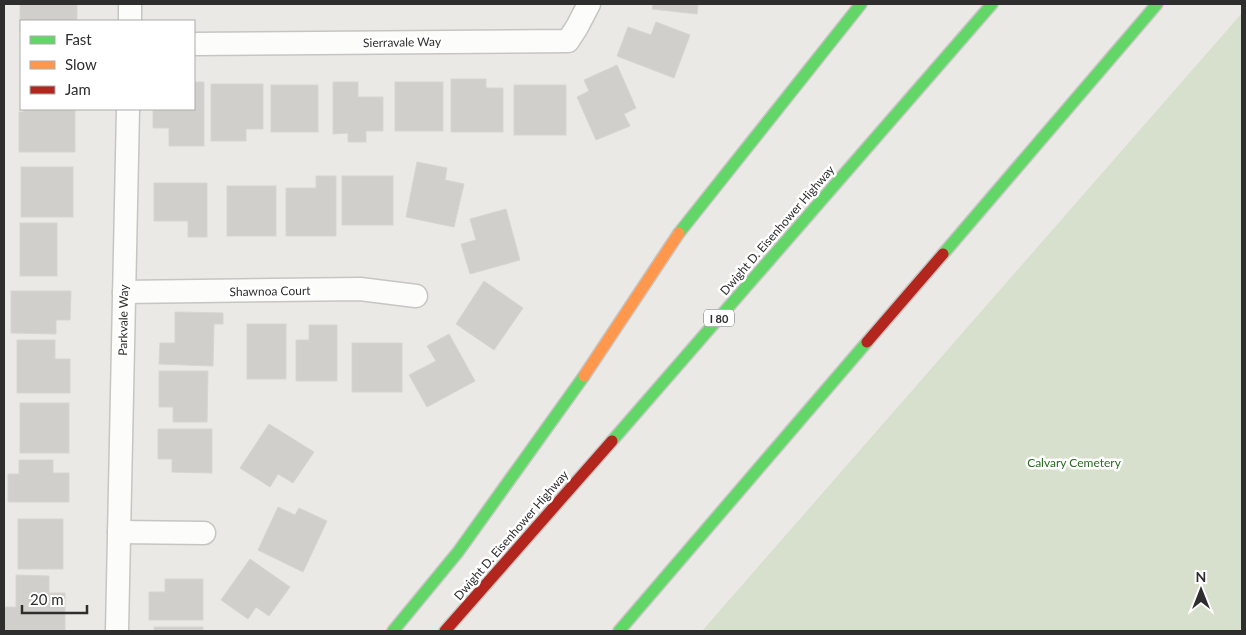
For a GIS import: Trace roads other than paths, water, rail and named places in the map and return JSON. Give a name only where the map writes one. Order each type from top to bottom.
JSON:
[{"type":"highway","points":[[393,631],[463,544],[603,349],[671,244],[861,4]]},
{"type":"highway","name":"Dwight D. Eisenhower Highway","points":[[445,631],[992,4]]},
{"type":"highway","points":[[619,631],[1156,4]]},
{"type":"street","points":[[130,4],[130,20]]},
{"type":"street","name":"Sierravale Way","points":[[195,44],[568,41],[589,4]]},
{"type":"street","name":"Parkvale Way","points":[[117,631],[128,110]]},
{"type":"street","name":"Shawnoa Court","points":[[124,292],[360,289],[416,296]]},
{"type":"street","points":[[119,532],[204,534]]},
{"type":"park label","name":"Calvary Cemetery","points":[[1074,462]]}]
